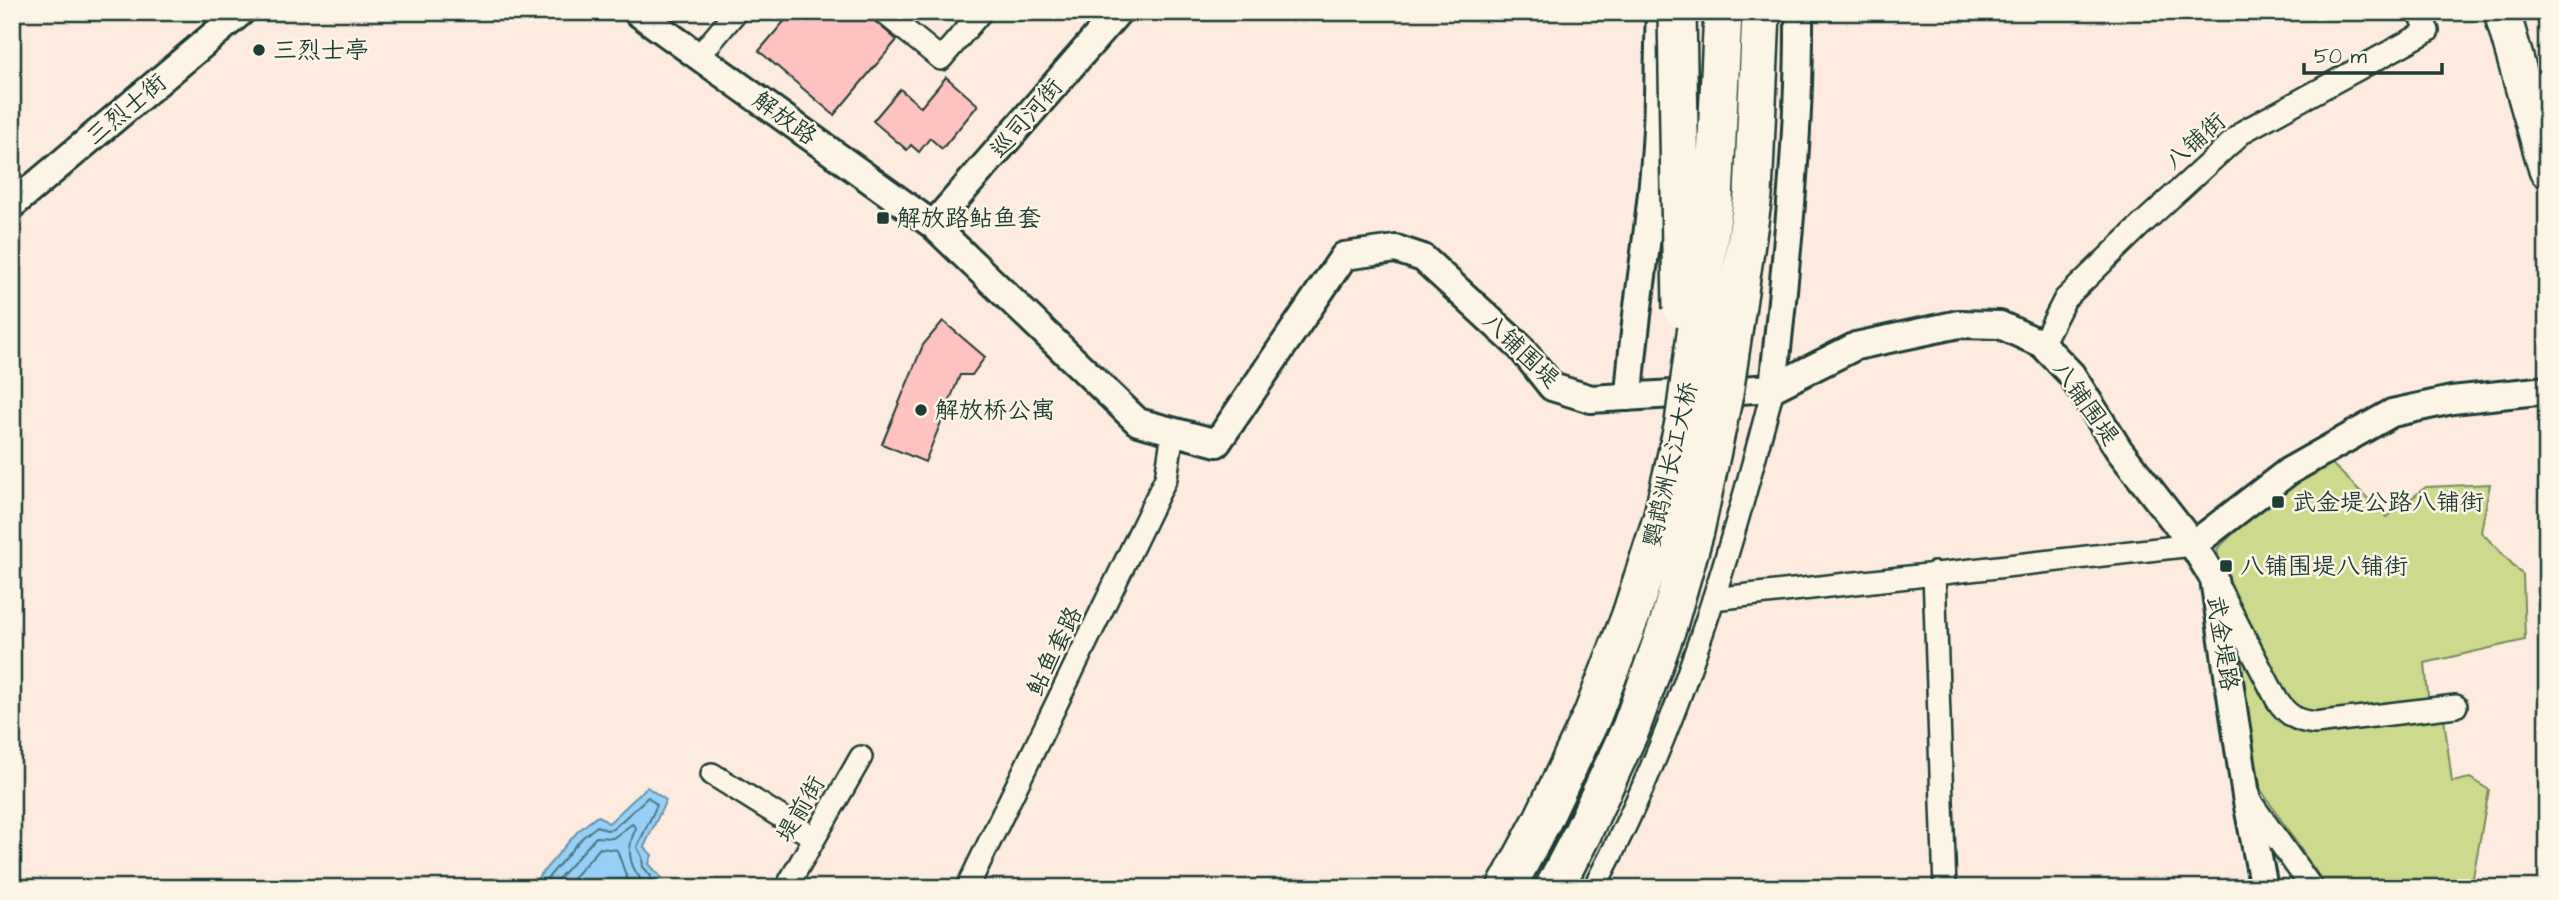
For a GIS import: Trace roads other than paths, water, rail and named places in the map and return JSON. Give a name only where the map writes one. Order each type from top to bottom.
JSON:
[{"type":"highway","points":[[1676,12],[1684,423]]},
{"type":"highway","name":"鹦鹉洲长江大桥","points":[[1506,888],[1542,821],[1592,716],[1631,615],[1662,519],[1684,423],[1714,201],[1723,12]]},
{"type":"highway","name":"鹦鹉洲长江大桥","points":[[1554,888],[1631,728],[1668,625],[1695,531],[1724,394],[1753,195],[1761,12]]},
{"type":"highway","points":[[1724,394],[1767,239],[1783,70],[1782,12]]},
{"type":"main road","points":[[2501,12],[2547,170]]},
{"type":"street","name":"三烈士街","points":[[12,205],[241,12]]},
{"type":"street","name":"解放路","points":[[637,12],[933,225]]},
{"type":"street","points":[[699,55],[736,12]]},
{"type":"street","points":[[883,12],[941,59],[981,12]]},
{"type":"street","name":"巡司河街","points":[[933,225],[1118,12]]},
{"type":"street","points":[[1629,397],[1633,338],[1656,148],[1660,12]]},
{"type":"street","points":[[1594,888],[1626,829],[1694,662],[1747,488],[1773,388],[1791,212],[1800,81],[1798,12]]},
{"type":"street","name":"八铺街","points":[[2042,344],[2065,299],[2244,131],[2423,21]]},
{"type":"street","name":"八铺围堤","points":[[933,225],[1138,422],[1217,443],[1344,256],[1374,251],[1396,249],[1423,258],[1521,348],[1552,387],[1591,399],[1773,388],[1856,346],[1959,324],[2000,325],[2042,344],[2071,374],[2119,450],[2193,545]]},
{"type":"street","points":[[1713,599],[2193,545],[2300,465],[2392,413],[2452,400],[2547,390]]},
{"type":"street","name":"鲇鱼套路","points":[[967,888],[1166,478],[1173,432]]},
{"type":"street","name":"武金堤路","points":[[2193,545],[2214,579],[2246,796],[2264,888]]},
{"type":"street","points":[[1934,573],[1945,888]]},
{"type":"street","points":[[2214,579],[2277,700],[2286,713],[2299,721],[2315,723],[2456,706]]},
{"type":"street","name":"堤前街","points":[[786,888],[861,757]]},
{"type":"street","points":[[712,774],[813,837]]},
{"type":"street","points":[[2246,796],[2312,888]]},
{"type":"water","points":[[647,787],[666,800],[644,847],[652,855],[649,864],[661,877],[653,888],[529,888],[578,831],[599,816],[608,823]]},
{"type":"place","name":"三烈士亭","points":[[259,50]]},
{"type":"place","name":"解放路鲇鱼套","points":[[883,218]]},
{"type":"place","name":"解放桥公寓","points":[[921,410]]},
{"type":"place","name":"武金堤公路八铺街","points":[[2278,502]]},
{"type":"place","name":"八铺围堤八铺街","points":[[2226,566]]}]
